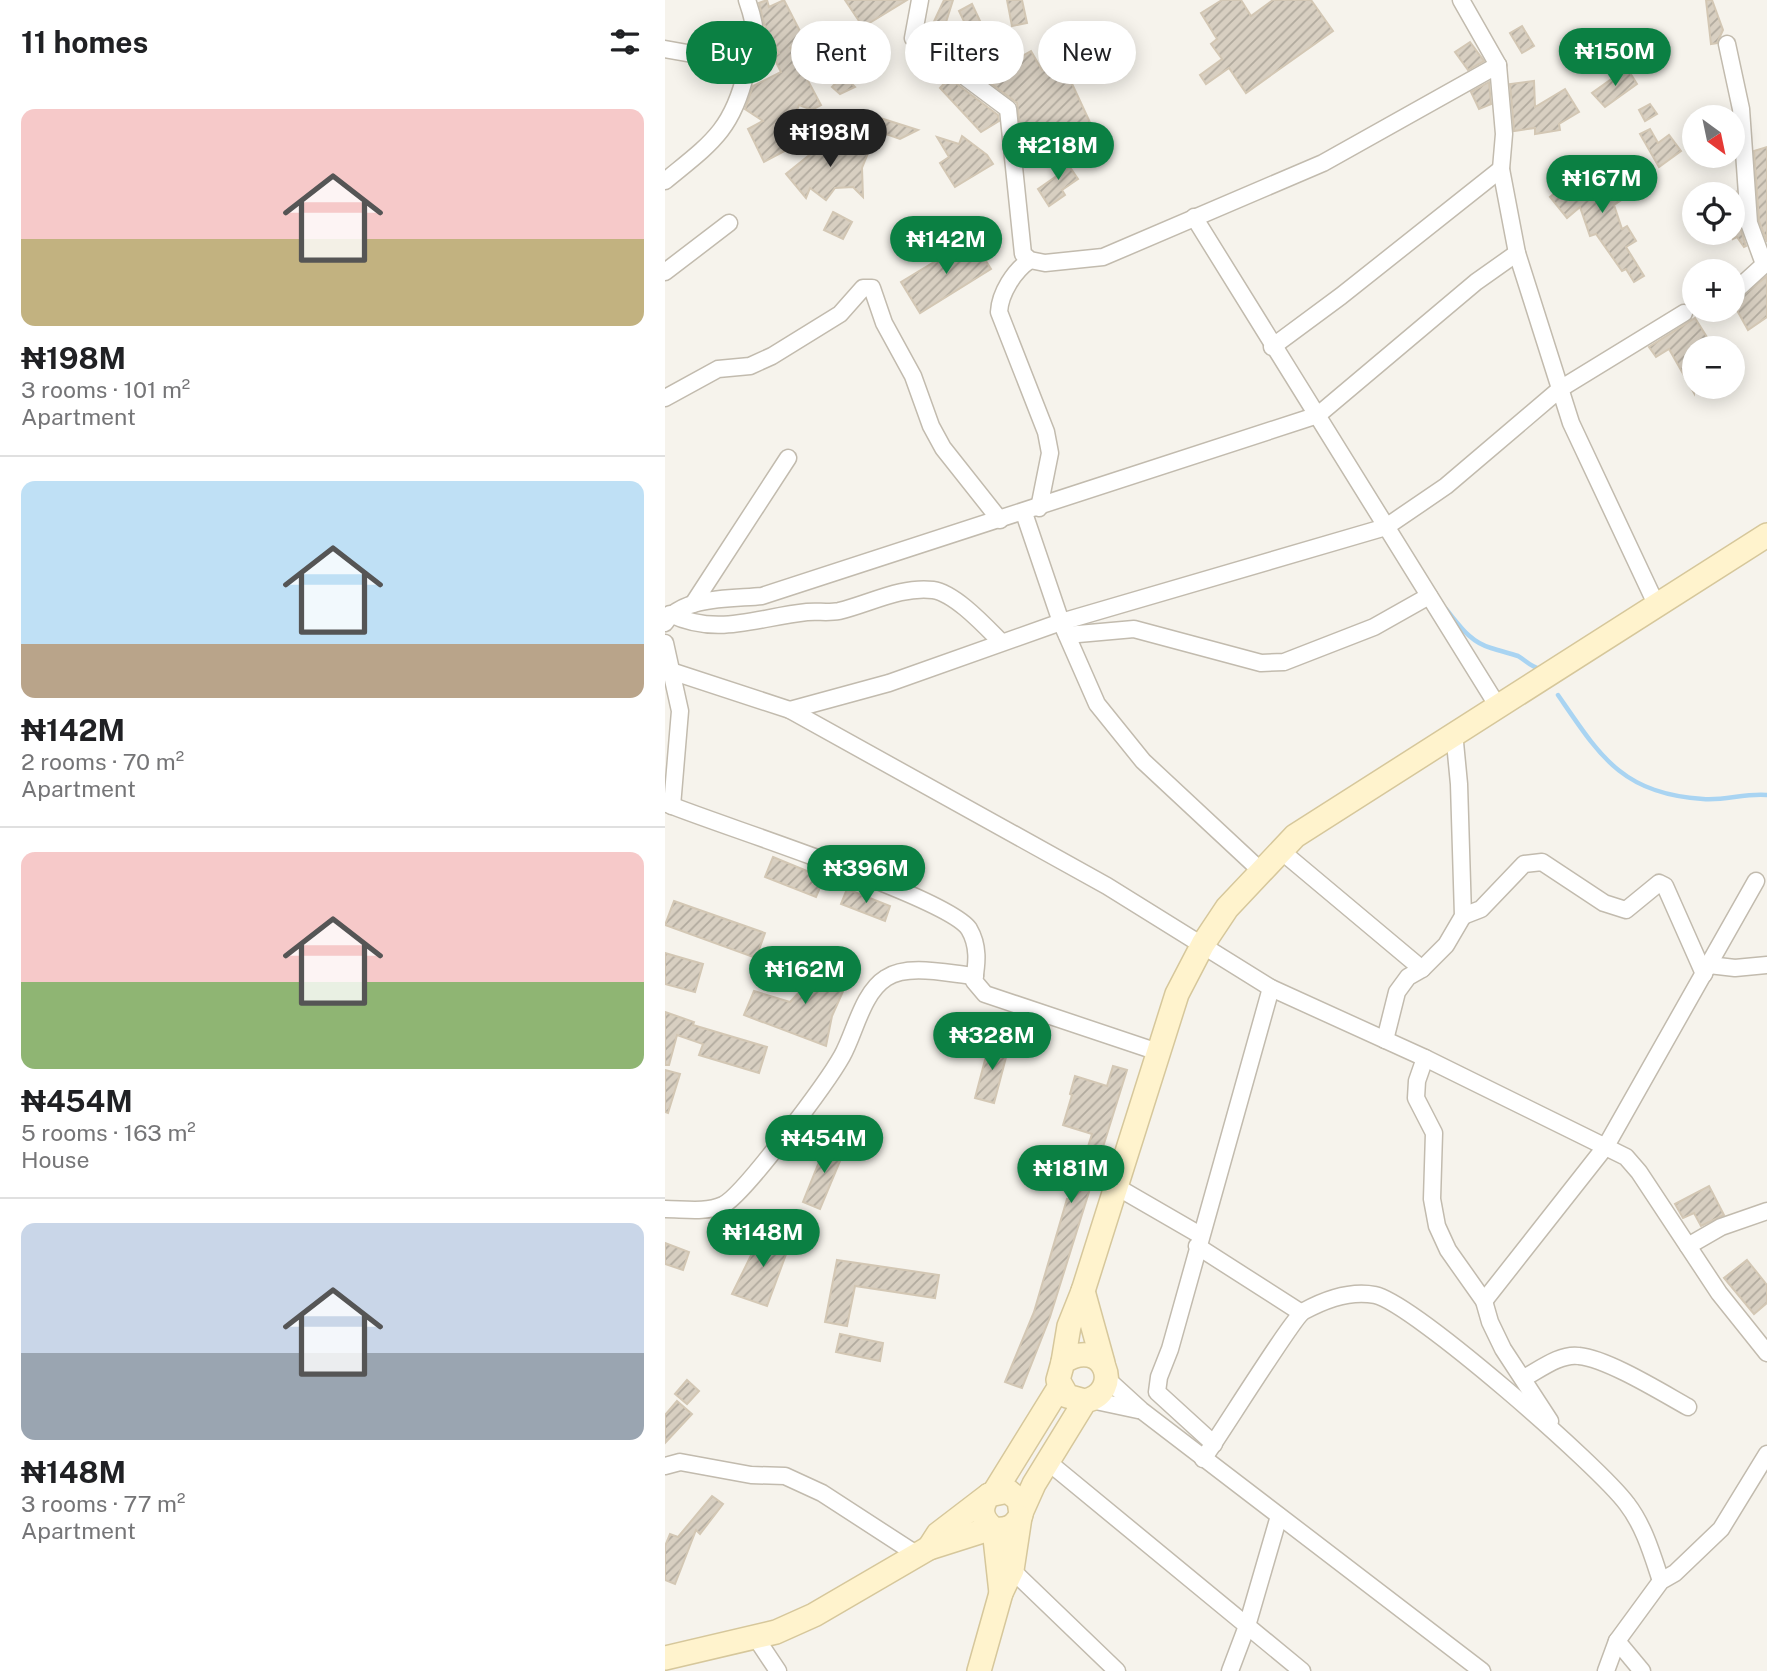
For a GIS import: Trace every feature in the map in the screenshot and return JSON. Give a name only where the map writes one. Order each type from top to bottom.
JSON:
[{"type":"main road","points":[[1088,1401],[1067,1396],[1060,1386],[1058,1374],[1063,1362],[1069,1326],[1117,1188],[1177,994],[1203,943],[1227,908],[1260,870],[1295,836],[1454,732],[1767,535]]},
{"type":"main road","points":[[665,1658],[756,1638],[814,1615],[922,1551],[993,1528],[1005,1530],[1014,1525],[1047,1461],[1088,1401],[1104,1388],[1105,1371],[1083,1292]]},
{"type":"main road","points":[[1063,1362],[1076,1354],[1091,1354],[1105,1371]]},
{"type":"main road","points":[[1002,1592],[993,1528],[982,1512],[983,1502],[992,1493],[1060,1386]]},
{"type":"main road","points":[[922,1551],[938,1534],[992,1493],[1014,1495],[1021,1515],[1012,1570],[1002,1592],[979,1671]]},
{"type":"street","points":[[747,0],[752,21]]},
{"type":"street","points":[[920,0],[913,38],[1008,108],[1023,254],[1030,260],[1045,263],[1103,257],[1323,163],[1498,65]]},
{"type":"street","points":[[1461,0],[1498,65],[1504,134],[1501,169],[1517,253],[1560,389],[1571,423],[1655,604]]},
{"type":"street","points":[[1727,44],[1741,109],[1749,223],[1766,263],[1745,282]]},
{"type":"street","points":[[665,49],[686,53]]},
{"type":"street","points":[[665,181],[717,136],[734,115],[742,84]]},
{"type":"street","points":[[1272,347],[1501,169]]},
{"type":"street","points":[[1194,217],[1272,347],[1318,415],[1497,705]]},
{"type":"street","points":[[665,272],[729,223]]},
{"type":"street","points":[[668,618],[693,604],[762,596],[1318,415],[1476,282],[1517,253]]},
{"type":"street","points":[[1030,260],[1020,267],[1000,299],[999,312],[1046,432],[1049,453],[1031,510],[1064,629],[1097,704],[1143,761],[1260,870]]},
{"type":"street","points":[[665,398],[718,369],[750,366],[772,356],[840,314],[863,288],[872,288],[884,323],[913,376],[931,426],[943,448],[1000,520]]},
{"type":"street","points":[[790,710],[889,683],[1001,642],[1064,629],[1386,527],[1446,486],[1560,389],[1682,314]]},
{"type":"street","points":[[693,604],[788,457]]},
{"type":"street","points":[[668,618],[706,626],[737,624],[807,612],[838,611],[890,596],[934,590],[965,609],[1001,642]]},
{"type":"street","points":[[1064,629],[1134,629],[1261,663],[1284,662],[1374,627],[1429,596]]},
{"type":"street","points":[[665,643],[669,671],[680,710],[669,804],[894,888],[951,915],[968,927],[977,946],[975,976],[978,988],[985,994],[1158,1052]]},
{"type":"street","points":[[669,671],[790,710],[1107,886],[1272,988],[1425,1058],[1626,1157],[1639,1172],[1719,1293],[1767,1353]]},
{"type":"street","points":[[1385,1040],[1397,992],[1408,977],[1422,969],[1446,945],[1463,916],[1459,784],[1454,732]]},
{"type":"street","points":[[1280,850],[1422,969]]},
{"type":"street","points":[[1463,916],[1481,909],[1524,864],[1533,861],[1542,862],[1604,903],[1626,910],[1660,883],[1665,886],[1706,970]]},
{"type":"street","points":[[1484,1301],[1606,1146],[1756,880]]},
{"type":"street","points":[[1706,970],[1767,965]]},
{"type":"street","points":[[665,1209],[709,1210],[737,1195],[823,1085],[841,1057],[871,995],[885,978],[899,973],[920,972],[975,976]]},
{"type":"street","points":[[1214,1444],[1157,1392],[1272,988]]},
{"type":"street","points":[[1425,1058],[1417,1081],[1416,1098],[1434,1133],[1432,1199],[1437,1226],[1448,1250],[1484,1301],[1490,1322],[1503,1349],[1566,1443]]},
{"type":"street","points":[[1117,1188],[1199,1241],[1300,1312]]},
{"type":"street","points":[[1688,1246],[1721,1227],[1767,1211]]},
{"type":"street","points":[[1203,1458],[1300,1312],[1357,1292],[1379,1296],[1466,1358],[1566,1443],[1627,1504],[1648,1542],[1661,1581]]},
{"type":"street","points":[[1524,1378],[1566,1357],[1580,1356],[1630,1375],[1688,1407]]},
{"type":"street","points":[[1105,1371],[1141,1410],[1482,1671]]},
{"type":"street","points":[[1088,1401],[1141,1410]]},
{"type":"street","points":[[1606,1671],[1617,1641],[1661,1581],[1675,1573],[1721,1529],[1767,1454]]},
{"type":"street","points":[[1047,1461],[1302,1671]]},
{"type":"street","points":[[665,1466],[680,1462],[751,1475],[785,1476],[822,1493],[922,1551]]},
{"type":"street","points":[[1230,1671],[1247,1626],[1279,1516]]},
{"type":"street","points":[[1012,1570],[1117,1671]]},
{"type":"street","points":[[756,1638],[778,1671]]},
{"type":"street","points":[[1617,1641],[1642,1671]]},
{"type":"building","points":[[767,0],[769,7],[784,0],[795,21],[791,21],[791,84],[810,84],[821,105],[812,110],[799,105],[794,118],[801,121],[809,138],[764,162],[748,129],[763,121],[745,109],[753,86],[777,84],[777,74],[781,72],[777,64],[777,21],[763,21],[759,3]]},
{"type":"building","points":[[845,0],[907,0],[873,21],[859,21]]},
{"type":"building","points":[[944,0],[953,0],[946,21],[934,21]]},
{"type":"building","points":[[1007,0],[1022,0],[1027,23],[1011,21]]},
{"type":"building","points":[[1222,0],[1241,0],[1251,16],[1273,0],[1311,0],[1333,31],[1246,93],[1229,68],[1206,84],[1200,75],[1222,59],[1211,44],[1217,39],[1201,13]]},
{"type":"building","points":[[1706,0],[1712,0],[1723,30],[1717,43],[1711,44]]},
{"type":"building","points":[[972,4],[980,21],[964,21],[959,11]]},
{"type":"building","points":[[1522,26],[1534,46],[1522,53],[1510,33]]},
{"type":"building","points":[[1470,42],[1484,61],[1468,70],[1455,52]]},
{"type":"building","points":[[1031,51],[1038,63],[1038,84],[1072,84],[1094,131],[1080,138],[1022,146],[1017,103],[992,84],[1024,84],[1024,55]]},
{"type":"building","points":[[1627,68],[1637,84],[1605,107],[1592,93]]},
{"type":"building","points":[[1534,81],[1535,107],[1565,89],[1579,112],[1559,124],[1560,130],[1535,134],[1535,128],[1514,131],[1510,84]]},
{"type":"building","points":[[1489,82],[1491,104],[1479,109],[1471,92]]},
{"type":"building","points":[[835,84],[852,84],[855,87],[840,94],[832,87]]},
{"type":"building","points":[[944,84],[957,84],[998,115],[999,121],[981,132],[940,88]]},
{"type":"building","points":[[1650,104],[1657,114],[1645,121],[1639,110]]},
{"type":"building","points":[[857,110],[918,130],[900,139],[883,133],[880,126],[878,132],[841,119]]},
{"type":"building","points":[[1650,129],[1658,143],[1669,135],[1681,151],[1659,167],[1640,134]]},
{"type":"building","points":[[833,136],[868,153],[862,168],[863,197],[853,187],[835,188],[826,200],[810,188],[806,198],[786,174]]},
{"type":"building","points":[[962,136],[987,155],[993,164],[955,187],[940,163],[949,157],[937,137],[959,144]]},
{"type":"building","points":[[1767,147],[1767,242],[1759,221],[1754,151]]},
{"type":"building","points":[[1063,157],[1078,179],[1062,190],[1065,195],[1049,206],[1038,189],[1058,175],[1052,165]]},
{"type":"building","points":[[1608,164],[1629,195],[1614,205],[1622,229],[1627,226],[1636,241],[1626,247],[1644,276],[1634,282],[1626,269],[1622,271],[1596,234],[1590,236],[1580,207],[1567,218],[1550,197],[1567,183],[1572,189]]},
{"type":"building","points":[[833,212],[852,222],[843,239],[824,230]]},
{"type":"building","points":[[972,239],[991,269],[920,313],[901,282]]},
{"type":"building","points":[[1767,276],[1767,317],[1748,330],[1744,322],[1745,293]]},
{"type":"building","points":[[1689,322],[1698,322],[1706,336],[1682,336],[1682,372],[1669,349],[1656,357],[1649,347]]},
{"type":"building","points":[[773,857],[824,878],[816,897],[765,877]]},
{"type":"building","points":[[847,889],[890,906],[885,921],[841,904]]},
{"type":"building","points":[[674,901],[765,933],[756,958],[665,925]]},
{"type":"building","points":[[665,953],[703,964],[695,992],[665,984]]},
{"type":"building","points":[[856,962],[832,1016],[826,1046],[744,1015],[754,991],[790,1002],[820,970]]},
{"type":"building","points":[[665,1012],[694,1022],[693,1025],[767,1047],[759,1073],[699,1055],[703,1044],[677,1035],[669,1065],[665,1065]]},
{"type":"building","points":[[990,1041],[1009,1046],[994,1103],[975,1098]]},
{"type":"building","points":[[1113,1066],[1127,1070],[1050,1317],[1022,1388],[1005,1382],[1034,1312],[1067,1199],[1071,1200],[1092,1134],[1063,1125],[1075,1076],[1107,1086]]},
{"type":"building","points":[[665,1070],[680,1074],[668,1113],[665,1112]]},
{"type":"building","points":[[827,1142],[845,1149],[820,1209],[803,1202]]},
{"type":"building","points":[[1709,1186],[1724,1215],[1701,1226],[1694,1213],[1683,1218],[1675,1204]]},
{"type":"building","points":[[762,1233],[792,1238],[767,1306],[732,1294]]},
{"type":"building","points":[[665,1243],[689,1252],[683,1270],[665,1264]]},
{"type":"building","points":[[837,1260],[939,1275],[935,1298],[855,1286],[847,1326],[825,1322]]},
{"type":"building","points":[[1747,1260],[1767,1285],[1767,1303],[1754,1314],[1724,1278]]},
{"type":"building","points":[[840,1334],[883,1343],[880,1361],[836,1352]]},
{"type":"building","points":[[687,1380],[699,1391],[687,1404],[675,1394]]},
{"type":"building","points":[[677,1401],[692,1414],[665,1443],[665,1415]]},
{"type":"building","points":[[712,1496],[723,1504],[700,1534],[696,1530],[675,1584],[665,1580],[665,1546],[670,1534],[678,1537]]},
{"type":"waterway","points":[[1446,609],[1477,642],[1518,656],[1541,669]]},
{"type":"waterway","points":[[1558,695],[1601,753],[1633,780],[1675,796],[1719,799],[1767,795]]}]
